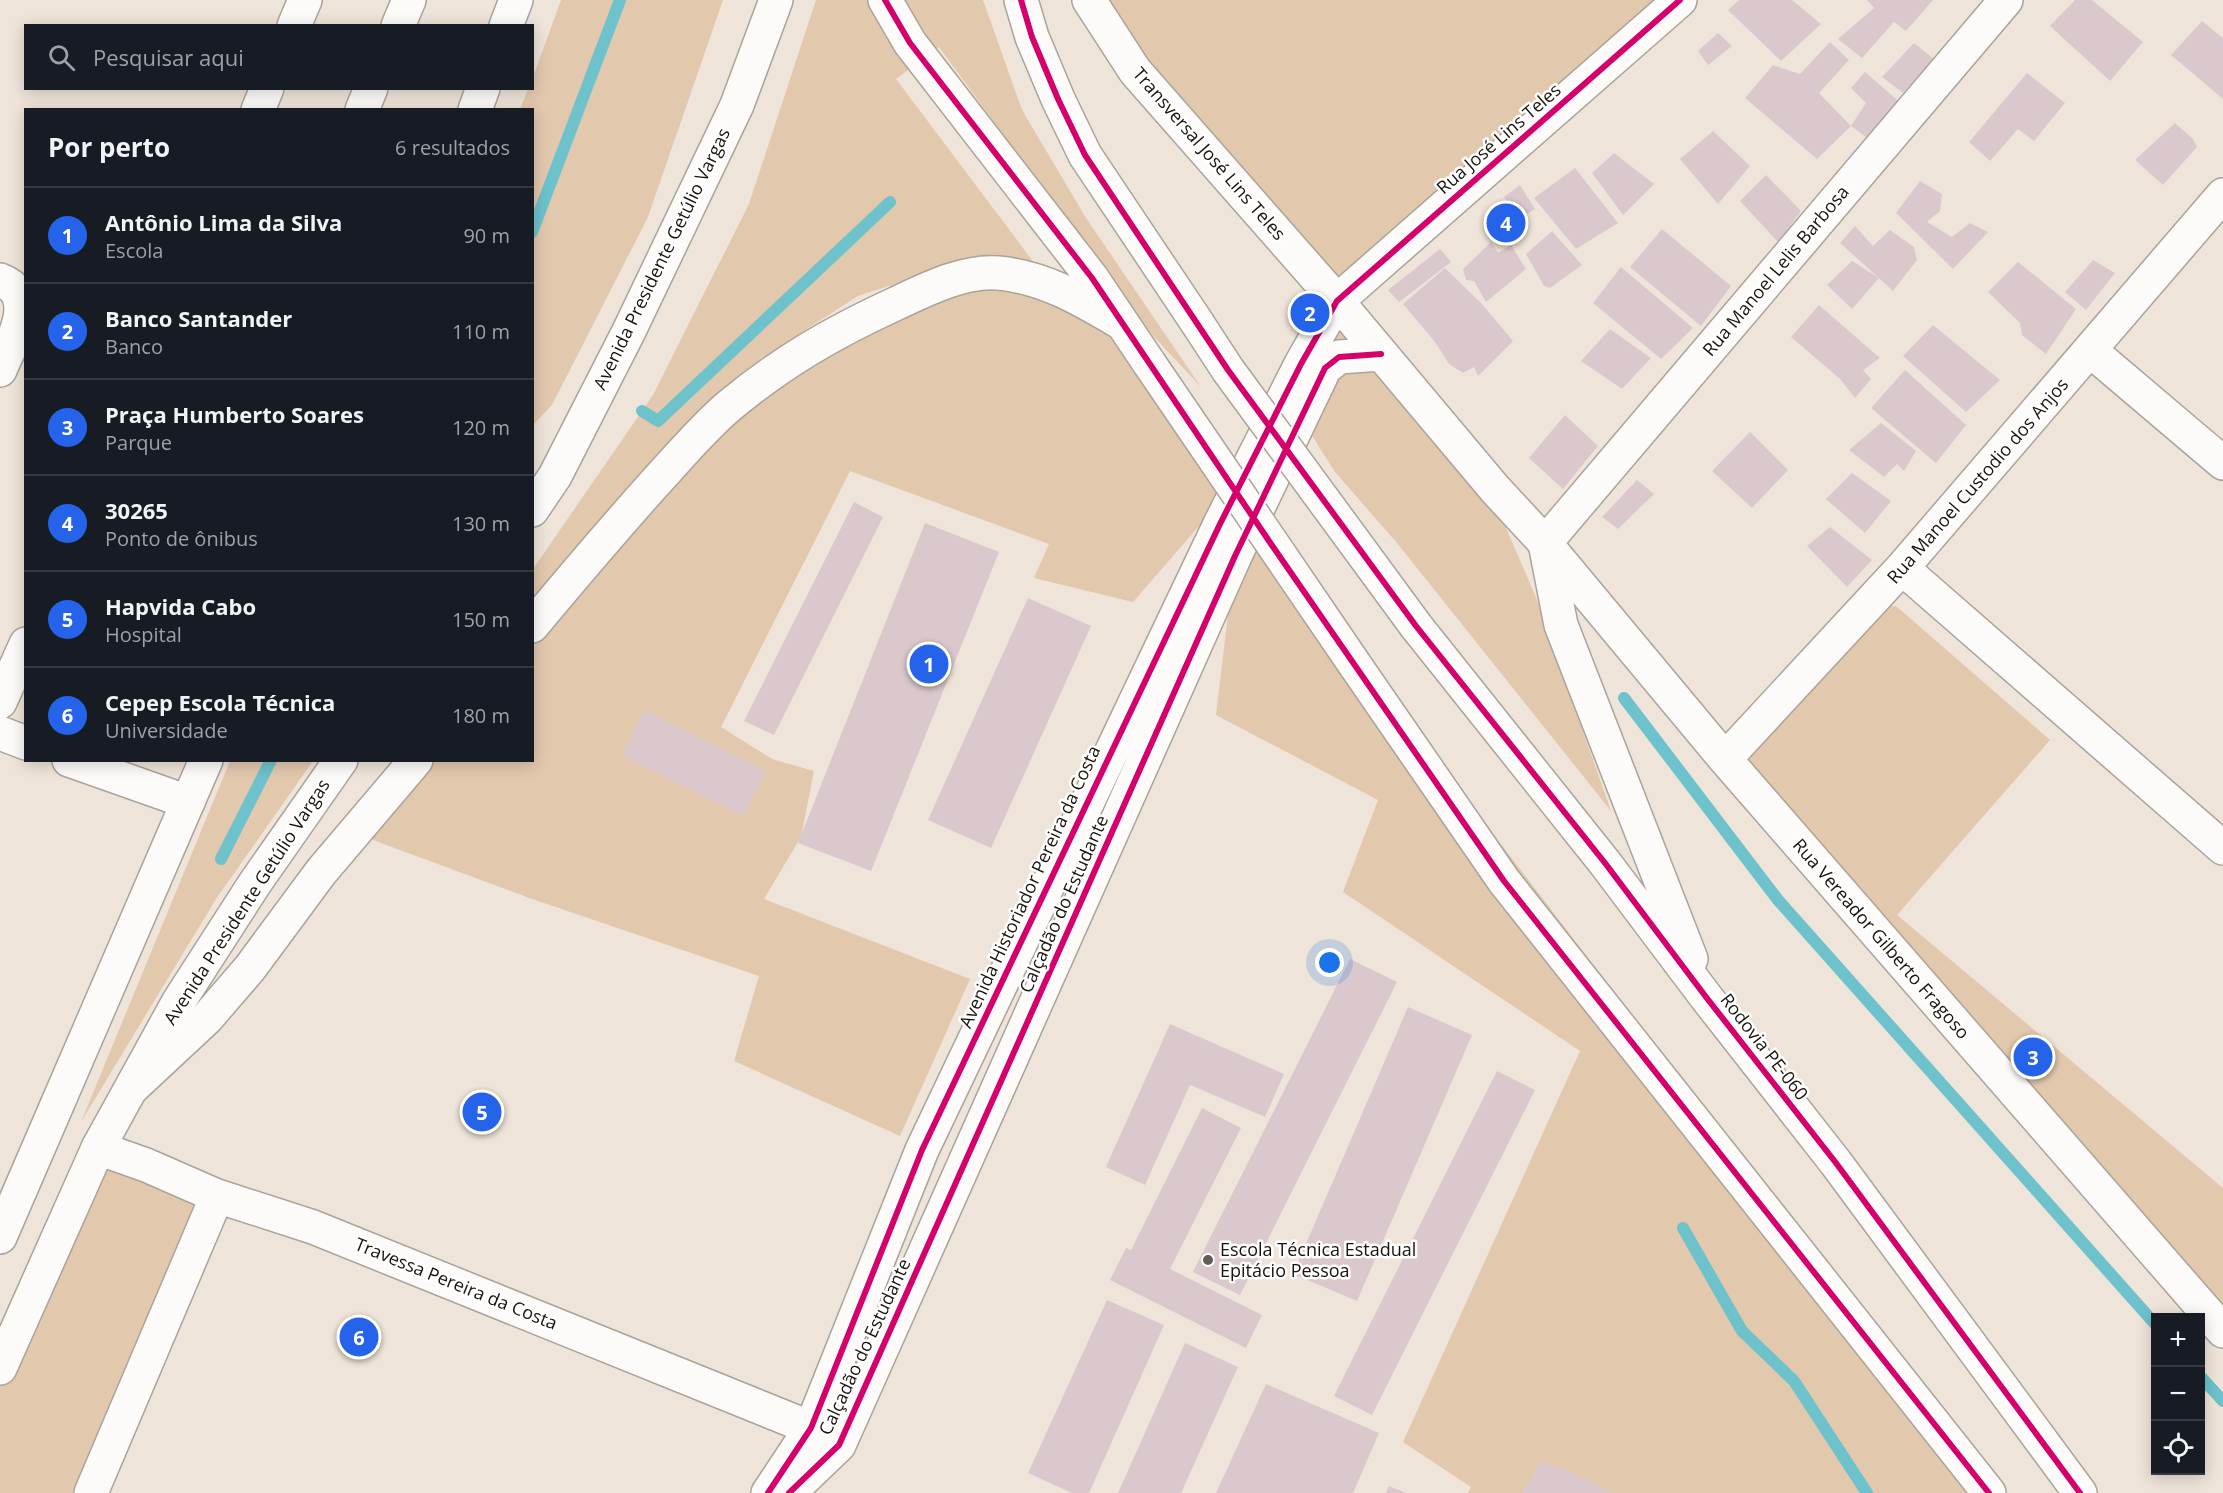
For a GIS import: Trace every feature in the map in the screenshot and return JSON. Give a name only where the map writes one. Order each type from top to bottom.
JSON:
[{"type":"main road","points":[[295,24],[305,0]]},
{"type":"main road","points":[[399,24],[409,0]]},
{"type":"main road","points":[[507,24],[516,0]]},
{"type":"main road","name":"Avenida Presidente Getúlio Vargas","points":[[534,505],[544,479],[629,331],[736,105],[776,0]]},
{"type":"main road","points":[[885,0],[910,43],[1069,249],[1123,324],[1504,881],[1989,1493]]},
{"type":"main road","name":"Rodovia PE-060","points":[[1021,0],[1032,37],[1085,155],[1234,379],[1416,626],[1605,863],[1836,1163],[2080,1493]]},
{"type":"main road","name":"Transversal José Lins Teles","points":[[1089,0],[1134,71],[1381,354]]},
{"type":"main road","name":"Rua José Lins Teles","points":[[1337,301],[1680,0]]},
{"type":"main road","name":"Rua Manoel Lelis Barbosa","points":[[1545,543],[2006,0]]},
{"type":"main road","points":[[259,108],[266,90]]},
{"type":"main road","points":[[363,108],[370,90]]},
{"type":"main road","points":[[476,108],[482,90]]},
{"type":"main road","name":"Rua Manoel Custodio dos Anjos","points":[[1725,759],[1902,568],[2223,195]]},
{"type":"main road","points":[[534,624],[615,527],[678,457],[728,408],[811,346],[859,320],[908,297],[953,280],[976,274],[996,273],[1027,278],[1058,288],[1123,324]]},
{"type":"main road","points":[[0,280],[9,283],[18,296],[22,309],[21,319],[0,370]]},
{"type":"main road","name":"Avenida Historiador Pereira da Costa","points":[[768,1493],[812,1428],[922,1150],[1220,524],[1301,364],[1337,301]]},
{"type":"main road","points":[[2091,351],[2223,463]]},
{"type":"main road","name":"Rua Vereador Gilberto Fragoso","points":[[1381,354],[1495,489],[1545,543],[1725,759],[2223,1331]]},
{"type":"main road","name":"Calçadão do Estudante","points":[[789,1493],[839,1444],[1235,556],[1325,368],[1339,357],[1381,354]]},
{"type":"main road","points":[[1545,543],[1561,625],[1706,997]]},
{"type":"main road","points":[[1902,568],[2223,848]]},
{"type":"main road","points":[[0,702],[24,648]]},
{"type":"main road","points":[[0,733],[24,742]]},
{"type":"main road","points":[[78,762],[188,802]]},
{"type":"main road","points":[[0,1237],[205,762]]},
{"type":"main road","name":"Avenida Presidente Getúlio Vargas","points":[[0,1368],[98,1148],[132,1087],[195,975],[339,762]]},
{"type":"main road","points":[[132,1087],[207,1018],[250,968],[321,872],[414,762]]},
{"type":"main road","name":"Travessa Pereira da Costa","points":[[98,1148],[146,1165],[217,1196],[314,1227],[812,1428]]},
{"type":"main road","points":[[92,1493],[217,1196]]},
{"type":"shaded area","points":[[561,0],[723,0],[648,217],[552,405],[534,424],[534,108],[520,108],[528,90],[534,90],[534,74]]},
{"type":"shaded area","points":[[816,0],[983,0],[1022,110],[1086,218],[1201,387],[1144,326],[939,47],[896,79],[1035,264],[971,259],[858,296],[760,359],[665,448],[534,600],[534,568],[653,395],[749,204]]},
{"type":"shaded area","points":[[1108,0],[1680,0],[1337,301],[1143,62]]},
{"type":"shaded area","points":[[1092,278],[1233,487],[1133,602],[1034,578],[1049,544],[850,471],[721,727],[772,759],[814,771],[801,837],[764,899],[970,979],[900,1136],[734,1061],[759,976],[532,899],[354,833],[415,762],[534,762],[534,625],[754,397],[816,353],[972,288]]},
{"type":"shaded area","points":[[1342,323],[1500,514],[1535,595],[1611,811],[1397,543],[1335,472],[1290,401]]},
{"type":"shaded area","points":[[1271,544],[1998,1493],[1607,1493],[1540,1463],[1523,1493],[1468,1493],[1471,1487],[1403,1442],[1580,1051],[1343,892],[1378,800],[1216,715],[1235,556]]},
{"type":"shaded area","points":[[1896,606],[2050,740],[1897,915],[2223,1188],[2223,1318],[1750,764],[1749,753],[1887,607]]},
{"type":"shaded area","points":[[230,762],[312,762],[216,899],[81,1122]]},
{"type":"shaded area","points":[[98,1148],[217,1196],[91,1493],[0,1493],[0,1368]]},
{"type":"building","points":[[1739,0],[1792,0],[1821,24],[1781,61],[1728,10]]},
{"type":"building","points":[[1867,0],[1933,0],[1906,31],[1894,22],[1862,58],[1838,39],[1874,8]]},
{"type":"building","points":[[2075,0],[2092,0],[2143,42],[2110,81],[2050,26]]},
{"type":"building","points":[[2202,21],[2223,38],[2223,99],[2171,55]]},
{"type":"building","points":[[1718,33],[1732,46],[1708,65],[1698,51]]},
{"type":"building","points":[[1830,42],[1849,60],[1819,93],[1851,126],[1817,159],[1745,98],[1773,65],[1800,74]]},
{"type":"building","points":[[1914,43],[1934,59],[1903,93],[1882,77]]},
{"type":"building","points":[[1865,72],[1902,104],[1870,140],[1851,126],[1866,103],[1851,88]]},
{"type":"building","points":[[2027,73],[2065,103],[2034,141],[2018,129],[1990,161],[1969,142]]},
{"type":"building","points":[[2175,123],[2193,139],[2197,147],[2163,185],[2135,160]]},
{"type":"building","points":[[1713,131],[1750,166],[1718,204],[1680,159]]},
{"type":"building","points":[[1614,153],[1654,184],[1623,215],[1592,173]]},
{"type":"building","points":[[1575,168],[1618,223],[1576,249],[1534,198]]},
{"type":"building","points":[[1766,175],[1801,211],[1778,242],[1740,201]]},
{"type":"building","points":[[1920,181],[1942,194],[1940,211],[1927,222],[1952,237],[1970,223],[1988,232],[1953,269],[1896,213]]},
{"type":"building","points":[[1520,185],[1535,209],[1519,219],[1504,197]]},
{"type":"building","points":[[1855,226],[1873,246],[1890,230],[1914,247],[1917,260],[1893,291],[1840,243]]},
{"type":"building","points":[[1662,229],[1731,286],[1701,326],[1630,267]]},
{"type":"building","points":[[1552,231],[1582,265],[1550,288],[1544,286],[1526,254]]},
{"type":"building","points":[[1491,242],[1498,253],[1511,245],[1526,269],[1486,302],[1474,281],[1466,280],[1463,269]]},
{"type":"building","points":[[1440,249],[1451,262],[1399,302],[1388,290]]},
{"type":"building","points":[[2093,260],[2115,273],[2086,310],[2065,292]]},
{"type":"building","points":[[1852,261],[1879,278],[1852,309],[1827,285]]},
{"type":"building","points":[[2018,262],[2076,309],[2046,354],[2022,335],[2020,323],[1988,292]]},
{"type":"building","points":[[1621,267],[1693,328],[1661,359],[1593,303]]},
{"type":"building","points":[[1445,268],[1483,305],[1513,341],[1478,376],[1474,367],[1463,373],[1449,364],[1435,342],[1403,304]]},
{"type":"building","points":[[1819,305],[1880,358],[1863,370],[1871,379],[1855,398],[1840,379],[1791,337]]},
{"type":"building","points":[[1933,325],[2000,380],[1966,412],[1903,356]]},
{"type":"building","points":[[1610,329],[1651,358],[1622,389],[1581,361]]},
{"type":"building","points":[[1905,370],[1966,425],[1936,463],[1871,408]]},
{"type":"building","points":[[1565,415],[1598,446],[1563,489],[1529,458]]},
{"type":"building","points":[[1881,423],[1916,451],[1904,471],[1897,464],[1884,477],[1849,450]]},
{"type":"building","points":[[1750,432],[1788,470],[1752,508],[1712,471]]},
{"type":"building","points":[[1852,473],[1891,501],[1865,533],[1826,499]]},
{"type":"building","points":[[1637,480],[1654,494],[1618,529],[1602,517]]},
{"type":"building","points":[[854,502],[883,517],[774,735],[744,721]]},
{"type":"building","points":[[925,523],[999,552],[871,871],[798,843]]},
{"type":"building","points":[[1830,527],[1872,560],[1847,587],[1807,546]]},
{"type":"building","points":[[1028,598],[1091,626],[991,848],[928,820]]},
{"type":"building","points":[[644,710],[766,771],[743,816],[622,756]]},
{"type":"building","points":[[1350,959],[1397,982],[1240,1295],[1193,1272]]},
{"type":"building","points":[[1408,1007],[1472,1035],[1357,1301],[1293,1274]]},
{"type":"building","points":[[1170,1024],[1284,1074],[1265,1117],[1190,1085],[1145,1185],[1106,1167]]},
{"type":"building","points":[[1497,1071],[1535,1090],[1372,1415],[1334,1396]]},
{"type":"building","points":[[1202,1108],[1241,1128],[1170,1269],[1262,1315],[1246,1348],[1110,1280],[1126,1248],[1131,1250]]},
{"type":"building","points":[[1107,1300],[1164,1325],[1089,1493],[1072,1493],[1028,1473]]},
{"type":"building","points":[[1185,1343],[1238,1367],[1181,1493],[1118,1493]]},
{"type":"building","points":[[1266,1384],[1379,1433],[1353,1493],[1216,1493]]},
{"type":"building","points":[[1540,1462],[1560,1467],[1613,1493],[1523,1493]]},
{"type":"building","points":[[1389,1486],[1406,1493],[1386,1493]]},
{"type":"waterway","points":[[534,227],[620,0]]},
{"type":"waterway","points":[[642,411],[658,421],[890,202]]},
{"type":"waterway","points":[[1624,698],[1778,900],[2151,1319]]},
{"type":"waterway","points":[[221,859],[270,762]]},
{"type":"waterway","points":[[1683,1228],[1742,1331],[1794,1381],[1867,1493]]},
{"type":"waterway","points":[[2205,1381],[2223,1401]]},
{"type":"cycle path","points":[[885,0],[910,43],[1092,278],[1271,544],[1504,881],[1989,1493]]},
{"type":"cycle path","points":[[1021,0],[1032,37],[1085,155],[1228,370],[1416,626],[1605,863],[1836,1163],[2080,1493]]},
{"type":"cycle path","points":[[768,1493],[811,1428],[922,1150],[1220,524],[1301,364],[1337,301],[1680,0]]},
{"type":"cycle path","points":[[789,1493],[839,1445],[1235,556],[1325,368],[1339,357],[1381,354]]},
{"type":"place","name":"30265","points":[[1506,223]]},
{"type":"place","name":"Banco Santander","points":[[1310,313]]},
{"type":"place","name":"Antônio Lima da Silva","points":[[929,664]]},
{"type":"place","name":"Praça Humberto Soares","points":[[2033,1057]]},
{"type":"place","name":"Hapvida Cabo","points":[[482,1112]]},
{"type":"place","name":"Escola Técnica Estadual Epitácio Pessoa","points":[[1208,1260]]},
{"type":"place","name":"Cepep Escola Técnica","points":[[359,1337]]}]
